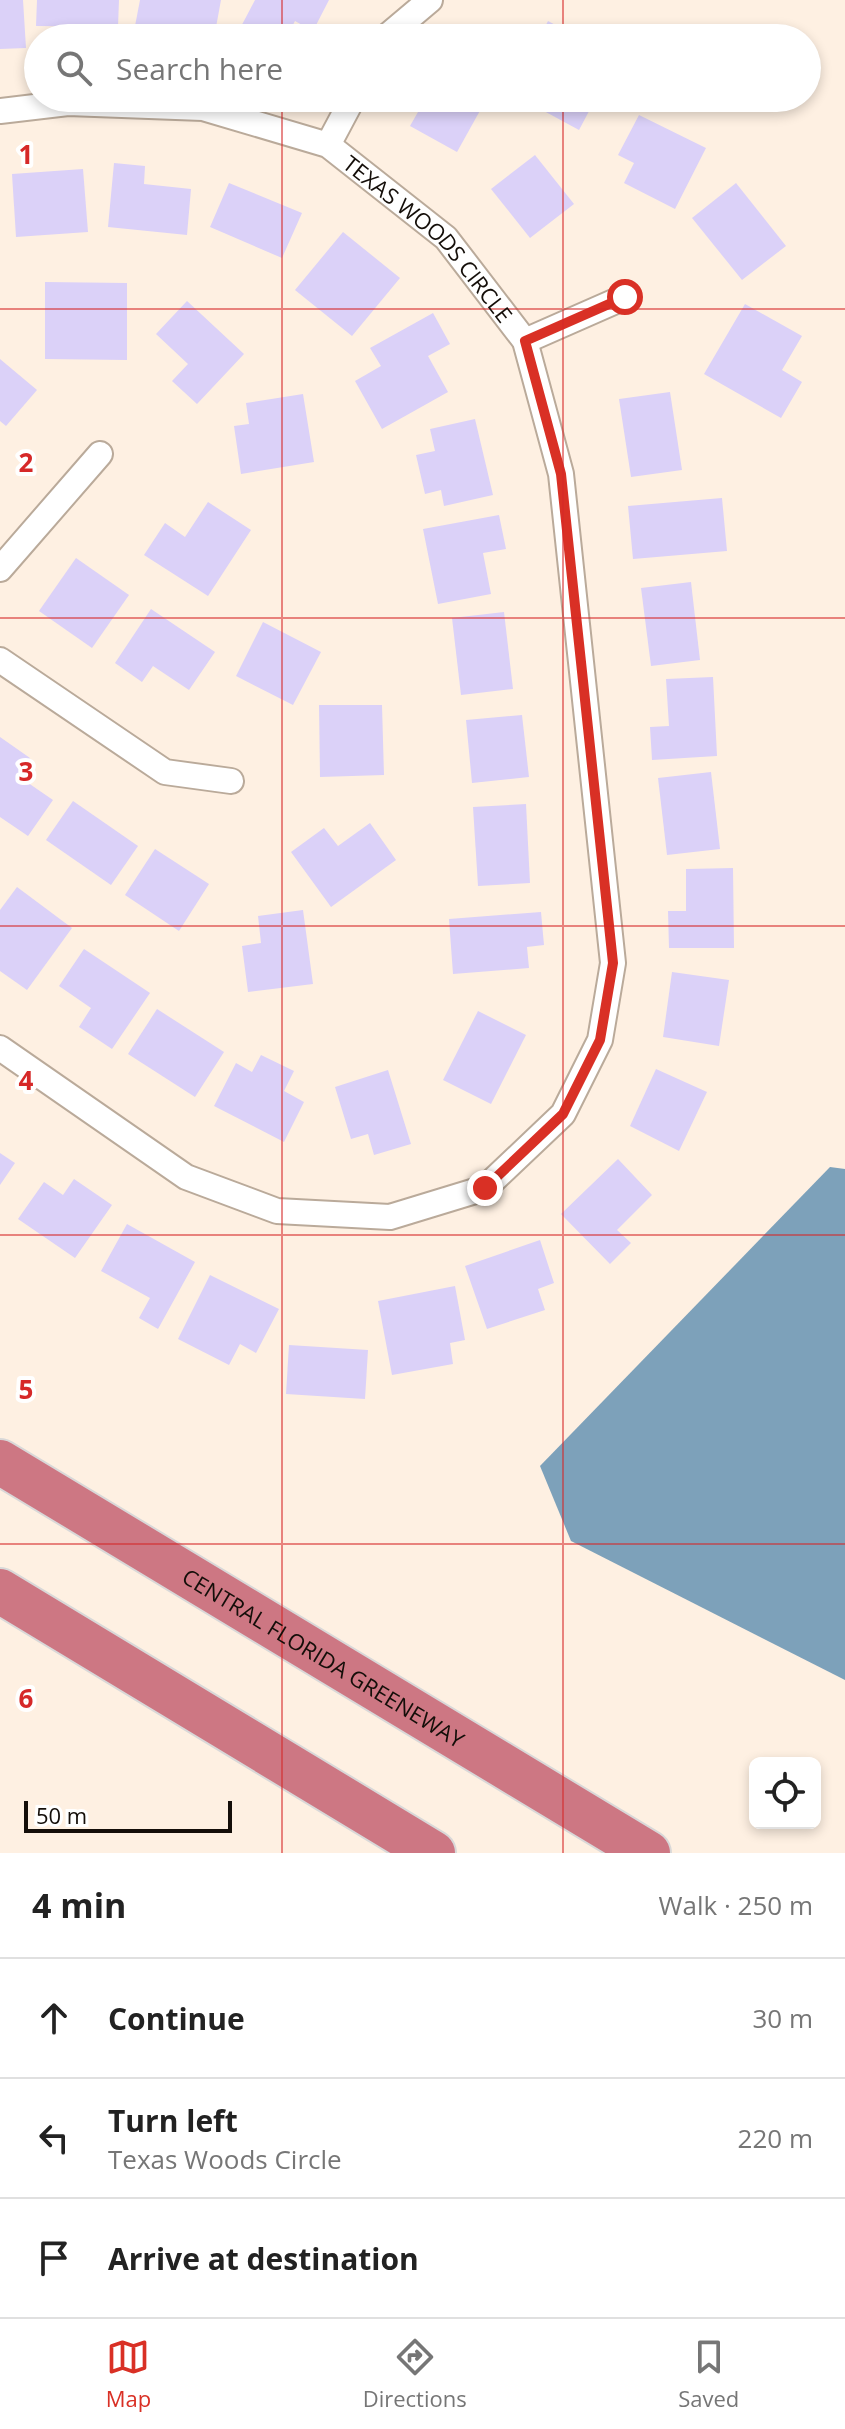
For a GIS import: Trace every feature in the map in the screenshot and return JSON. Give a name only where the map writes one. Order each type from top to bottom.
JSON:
[{"type":"highway","name":"CENTRAL FLORIDA GREENEWAY","points":[[0,1462],[648,1853]]},
{"type":"highway","points":[[0,1591],[433,1853]]},
{"type":"street","points":[[402,24],[430,0]]},
{"type":"street","name":"TEXAS WOODS CIRCLE","points":[[0,111],[24,108]]},
{"type":"street","name":"TEXAS WOODS CIRCLE","points":[[0,1048],[186,1177],[277,1211],[390,1217],[485,1188],[563,1114],[600,1040],[613,963],[561,474],[525,341],[446,238],[328,145],[217,112]]},
{"type":"street","points":[[328,145],[346,112]]},
{"type":"street","points":[[525,341],[625,297]]},
{"type":"street","points":[[0,569],[100,454]]},
{"type":"street","points":[[0,660],[165,772],[231,781]]},
{"type":"water","points":[[830,1167],[845,1169],[845,1680],[571,1541],[540,1466]]},
{"type":"building","points":[[0,0],[23,0],[24,48],[0,49]]},
{"type":"building","points":[[37,0],[119,0],[118,24],[36,24]]},
{"type":"building","points":[[140,0],[221,0],[217,24],[135,24]]},
{"type":"building","points":[[255,0],[329,0],[317,24],[295,21],[293,24],[242,24]]},
{"type":"building","points":[[418,112],[479,112],[457,152],[410,126]]},
{"type":"building","points":[[546,112],[589,112],[579,130]]},
{"type":"building","points":[[639,115],[706,148],[675,209],[624,183],[634,163],[618,155]]},
{"type":"building","points":[[535,155],[574,204],[530,238],[491,189]]},
{"type":"building","points":[[114,163],[145,166],[144,184],[191,189],[187,235],[108,227]]},
{"type":"building","points":[[83,169],[88,232],[16,237],[12,174]]},
{"type":"building","points":[[229,183],[302,213],[282,258],[210,227]]},
{"type":"building","points":[[736,183],[786,246],[742,280],[692,218]]},
{"type":"building","points":[[343,232],[400,278],[352,336],[295,290]]},
{"type":"building","points":[[45,282],[127,283],[127,360],[45,359]]},
{"type":"building","points":[[187,301],[244,354],[197,404],[172,381],[188,364],[156,334]]},
{"type":"building","points":[[745,304],[802,336],[782,370],[802,382],[781,418],[704,374]]},
{"type":"building","points":[[433,313],[450,344],[428,356],[448,392],[382,429],[355,381],[381,366],[370,348]]},
{"type":"building","points":[[0,359],[37,390],[6,426],[0,421]]},
{"type":"building","points":[[670,392],[682,470],[631,477],[619,399]]},
{"type":"building","points":[[303,394],[314,462],[241,474],[234,426],[249,424],[246,403]]},
{"type":"building","points":[[475,419],[493,495],[444,506],[441,490],[425,494],[416,455],[435,451],[430,429]]},
{"type":"building","points":[[722,498],[727,551],[633,559],[628,506]]},
{"type":"building","points":[[208,502],[251,530],[208,596],[144,555],[165,523],[185,537]]},
{"type":"building","points":[[499,515],[506,549],[483,553],[491,594],[438,604],[423,529]]},
{"type":"building","points":[[76,558],[129,595],[92,648],[39,611]]},
{"type":"building","points":[[691,582],[700,660],[651,666],[641,588]]},
{"type":"building","points":[[151,609],[215,652],[189,690],[153,666],[142,682],[115,663]]},
{"type":"building","points":[[504,612],[513,689],[461,695],[452,618]]},
{"type":"building","points":[[263,622],[321,652],[293,705],[236,676]]},
{"type":"building","points":[[713,677],[717,756],[652,760],[650,727],[669,726],[666,679]]},
{"type":"building","points":[[319,705],[382,705],[384,775],[320,777]]},
{"type":"building","points":[[522,715],[529,777],[472,783],[466,720]]},
{"type":"building","points":[[0,737],[30,758],[18,776],[53,800],[28,836],[0,817]]},
{"type":"building","points":[[711,772],[720,849],[667,855],[658,778]]},
{"type":"building","points":[[73,801],[138,846],[111,885],[46,840]]},
{"type":"building","points":[[526,804],[530,883],[478,886],[473,807]]},
{"type":"building","points":[[370,823],[396,860],[331,907],[291,852],[324,828],[338,846]]},
{"type":"building","points":[[155,849],[209,884],[179,931],[125,895]]},
{"type":"building","points":[[733,868],[734,948],[669,948],[668,911],[686,911],[686,869]]},
{"type":"building","points":[[17,887],[72,928],[27,990],[0,971],[0,910]]},
{"type":"building","points":[[303,910],[313,984],[248,992],[242,946],[261,943],[258,916]]},
{"type":"building","points":[[541,912],[544,945],[527,947],[529,968],[453,974],[449,919]]},
{"type":"building","points":[[84,949],[150,993],[112,1049],[79,1027],[91,1008],[59,986]]},
{"type":"building","points":[[672,972],[729,980],[719,1046],[663,1037]]},
{"type":"building","points":[[157,1009],[224,1052],[195,1097],[128,1054]]},
{"type":"building","points":[[478,1011],[526,1035],[491,1104],[443,1080]]},
{"type":"building","points":[[261,1055],[294,1071],[284,1091],[304,1102],[284,1142],[214,1106],[236,1063],[252,1072]]},
{"type":"building","points":[[656,1069],[707,1092],[679,1151],[630,1126]]},
{"type":"building","points":[[388,1070],[411,1144],[374,1155],[368,1134],[351,1139],[335,1087]]},
{"type":"building","points":[[0,1153],[15,1163],[0,1185]]},
{"type":"building","points":[[618,1159],[652,1195],[617,1230],[631,1243],[610,1264],[561,1214]]},
{"type":"building","points":[[74,1179],[112,1205],[75,1258],[18,1219],[44,1182],[63,1195]]},
{"type":"building","points":[[127,1224],[195,1262],[158,1329],[139,1318],[150,1298],[101,1271]]},
{"type":"building","points":[[540,1240],[554,1283],[538,1289],[545,1310],[487,1329],[465,1266]]},
{"type":"building","points":[[210,1275],[279,1309],[256,1353],[240,1344],[229,1365],[178,1339]]},
{"type":"building","points":[[455,1286],[465,1340],[450,1343],[453,1364],[392,1375],[378,1301]]},
{"type":"building","points":[[289,1345],[368,1350],[365,1399],[286,1394]]},
{"type":"route","points":[[485,1188],[563,1114],[600,1040],[613,963],[561,474],[525,341],[625,297]]}]
